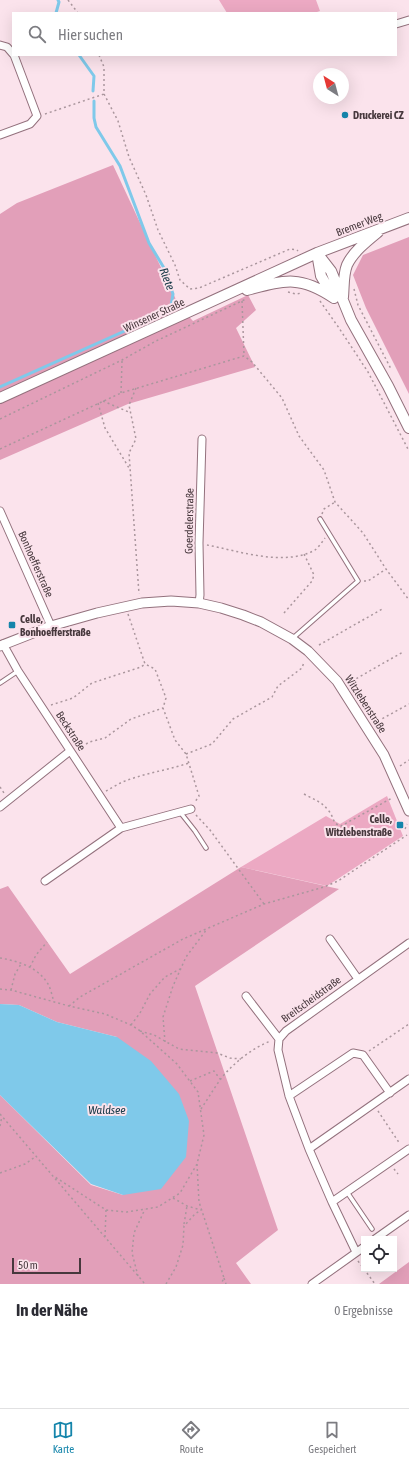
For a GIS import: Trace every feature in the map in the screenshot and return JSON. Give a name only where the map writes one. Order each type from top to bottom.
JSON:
[{"type":"main road","name":"Bremer Weg","points":[[317,253],[409,218]]},
{"type":"main road","points":[[338,298],[347,265],[365,243],[386,226]]},
{"type":"main road","name":"Winsener Straße","points":[[0,398],[317,253]]},
{"type":"main road","points":[[317,253],[331,271],[338,298],[388,386],[409,428]]},
{"type":"main road","points":[[222,297],[278,282],[291,281],[305,283],[338,298]]},
{"type":"street","points":[[397,24],[409,20]]},
{"type":"street","points":[[0,45],[7,47],[12,53]]},
{"type":"street","points":[[0,135],[30,124],[37,116],[14,56]]},
{"type":"street","name":"Goerdelerstraße","points":[[199,603],[202,439]]},
{"type":"street","name":"Bonhoefferstraße","points":[[0,511],[51,626]]},
{"type":"street","name":"Witzlebenstraße","points":[[2,645],[51,626],[97,613],[142,603],[172,601],[199,603],[221,608],[261,622],[292,639],[308,651],[338,681],[384,755],[409,811]]},
{"type":"street","name":"Beckstraße","points":[[2,645],[121,828]]},
{"type":"street","points":[[0,807],[71,752]]},
{"type":"street","points":[[45,881],[121,828],[191,809]]},
{"type":"street","name":"Breitscheidstraße","points":[[330,939],[358,979]]},
{"type":"street","name":"Breitscheidstraße","points":[[356,1252],[332,1202],[310,1150],[290,1096],[278,1050],[280,1039],[286,1031],[409,943]]},
{"type":"street","name":"Breitscheidstraße","points":[[246,996],[280,1039]]},
{"type":"street","points":[[290,1096],[353,1053],[363,1055],[390,1093]]},
{"type":"street","points":[[310,1150],[409,1079]]},
{"type":"street","points":[[332,1202],[407,1150]]},
{"type":"street","points":[[379,1236],[409,1215]]},
{"type":"street","points":[[312,1284],[361,1249]]},
{"type":"lane","points":[[292,639],[358,581],[320,519]]},
{"type":"lane","points":[[0,683],[18,671]]},
{"type":"lane","points":[[180,812],[206,848]]},
{"type":"lane","points":[[346,1192],[372,1229]]},
{"type":"path","points":[[68,0],[77,12]]},
{"type":"path","points":[[99,56],[104,66],[104,94],[118,120],[128,157],[146,195],[158,230],[175,265],[180,280],[190,289],[199,288],[290,249],[297,250],[301,260]]},
{"type":"path","points":[[37,116],[104,94]]},
{"type":"path","points":[[352,284],[358,305],[392,372]]},
{"type":"path","points":[[288,292],[296,294],[307,292]]},
{"type":"path","points":[[0,419],[122,360],[156,341],[247,299]]},
{"type":"path","points":[[319,300],[368,372],[409,452]]},
{"type":"path","points":[[242,301],[244,356]]},
{"type":"path","points":[[0,449],[121,393],[244,356]]},
{"type":"path","points":[[244,356],[252,362],[282,398],[299,436],[324,470],[336,502],[363,533],[386,569],[409,600]]},
{"type":"path","points":[[121,393],[122,360]]},
{"type":"path","points":[[136,388],[129,405],[136,439],[129,453],[139,594]]},
{"type":"path","points":[[103,401],[131,413]]},
{"type":"path","points":[[98,403],[104,428],[130,470]]},
{"type":"path","points":[[320,519],[324,509],[336,502]]},
{"type":"path","points":[[199,543],[280,558],[294,557],[316,549],[329,534]]},
{"type":"path","points":[[284,613],[312,581],[314,575],[304,554]]},
{"type":"path","points":[[358,581],[368,581],[386,569]]},
{"type":"path","points":[[319,645],[384,608]]},
{"type":"path","points":[[128,613],[145,664],[155,669],[166,698],[163,708],[175,740],[186,754],[189,763],[199,796],[191,809],[210,830],[264,904]]},
{"type":"path","points":[[352,681],[403,652]]},
{"type":"path","points":[[186,754],[212,744],[233,719],[272,697],[278,686],[302,668],[304,662]]},
{"type":"path","points":[[44,710],[53,703],[73,698],[92,683],[141,667],[145,664]]},
{"type":"path","points":[[378,722],[409,704]]},
{"type":"path","points":[[71,752],[89,742],[105,738],[130,719],[163,708]]},
{"type":"path","points":[[400,766],[409,760]]},
{"type":"path","points":[[100,794],[124,781],[189,763]]},
{"type":"path","points":[[304,794],[319,801],[329,810],[334,822],[341,826],[392,798]]},
{"type":"path","points":[[405,829],[407,824]]},
{"type":"path","points":[[69,1006],[80,997],[183,940],[264,904],[324,887],[338,881],[407,836]]},
{"type":"path","points":[[166,1042],[163,1017],[173,986],[186,957],[208,929]]},
{"type":"path","points":[[30,967],[36,955],[47,942]]},
{"type":"path","points":[[0,958],[34,969],[48,984],[54,1002]]},
{"type":"path","points":[[11,990],[15,974],[21,964]]},
{"type":"path","points":[[131,1025],[140,1013],[150,994],[165,977],[180,969]]},
{"type":"path","points":[[0,989],[11,990],[105,1014],[131,1025],[139,1030],[177,1064],[198,1092],[204,1135],[197,1164],[199,1202],[226,1284]]},
{"type":"path","points":[[363,1055],[409,1024]]},
{"type":"path","points":[[139,1030],[154,1035],[179,1049],[217,1053],[230,1058],[241,1058]]},
{"type":"path","points":[[201,1109],[220,1079],[241,1058],[262,1044],[280,1039]]},
{"type":"path","points":[[190,1081],[214,1071],[220,1079]]},
{"type":"path","points":[[373,1104],[407,1150]]},
{"type":"path","points":[[0,1126],[1,1115]]},
{"type":"path","points":[[1,1115],[35,1157],[55,1177],[145,1284]]},
{"type":"path","points":[[0,1173],[25,1164],[35,1157]]},
{"type":"path","points":[[55,1177],[106,1210],[127,1212],[158,1207],[173,1198],[180,1193],[197,1164]]},
{"type":"path","points":[[173,1198],[187,1206],[201,1210]]},
{"type":"path","points":[[166,1284],[176,1267],[183,1245],[187,1206]]},
{"type":"path","points":[[138,1276],[132,1253],[134,1233],[145,1209]]},
{"type":"path","points":[[105,1237],[106,1210]]},
{"type":"path","points":[[184,1226],[201,1210]]},
{"type":"path","points":[[366,1272],[375,1284]]},
{"type":"path","points":[[221,1284],[224,1278]]},
{"type":"shaded area","points":[[219,0],[316,0],[320,11],[317,12],[226,12]]},
{"type":"shaded area","points":[[113,165],[179,306],[193,321],[248,295],[256,310],[236,328],[255,367],[128,404],[0,460],[0,214],[17,203]]},
{"type":"shaded area","points":[[409,237],[409,394],[366,308],[353,275],[363,255]]},
{"type":"shaded area","points":[[387,796],[403,836],[327,886],[241,867],[326,816],[340,824]]},
{"type":"shaded area","points":[[241,867],[339,889],[195,986],[278,1230],[236,1263],[251,1284],[0,1284],[0,1095],[91,1185],[123,1195],[117,1037],[57,1022],[19,1005],[0,1004],[0,889],[8,886],[70,974]]},
{"type":"shaded area","points":[[409,1262],[409,1284],[379,1284],[397,1272]]},
{"type":"water","name":"Waldsee","points":[[0,1004],[19,1005],[57,1022],[117,1037],[151,1061],[179,1094],[189,1121],[186,1157],[161,1189],[123,1195],[91,1184],[0,1095]]},
{"type":"waterway","name":"Riete","points":[[56,12],[59,2],[58,0]]},
{"type":"waterway","name":"Riete","points":[[80,56],[94,76],[93,91]]},
{"type":"waterway","name":"Riete","points":[[0,387],[167,312],[171,306],[173,294],[164,268],[149,243],[120,166],[96,127],[94,118],[94,101]]},
{"type":"place","name":"Druckerei CZ","points":[[345,115]]},
{"type":"place","name":"Celle, Bonhoefferstraße","points":[[12,625]]},
{"type":"place","name":"Celle, Witzlebenstraße","points":[[400,825]]}]
